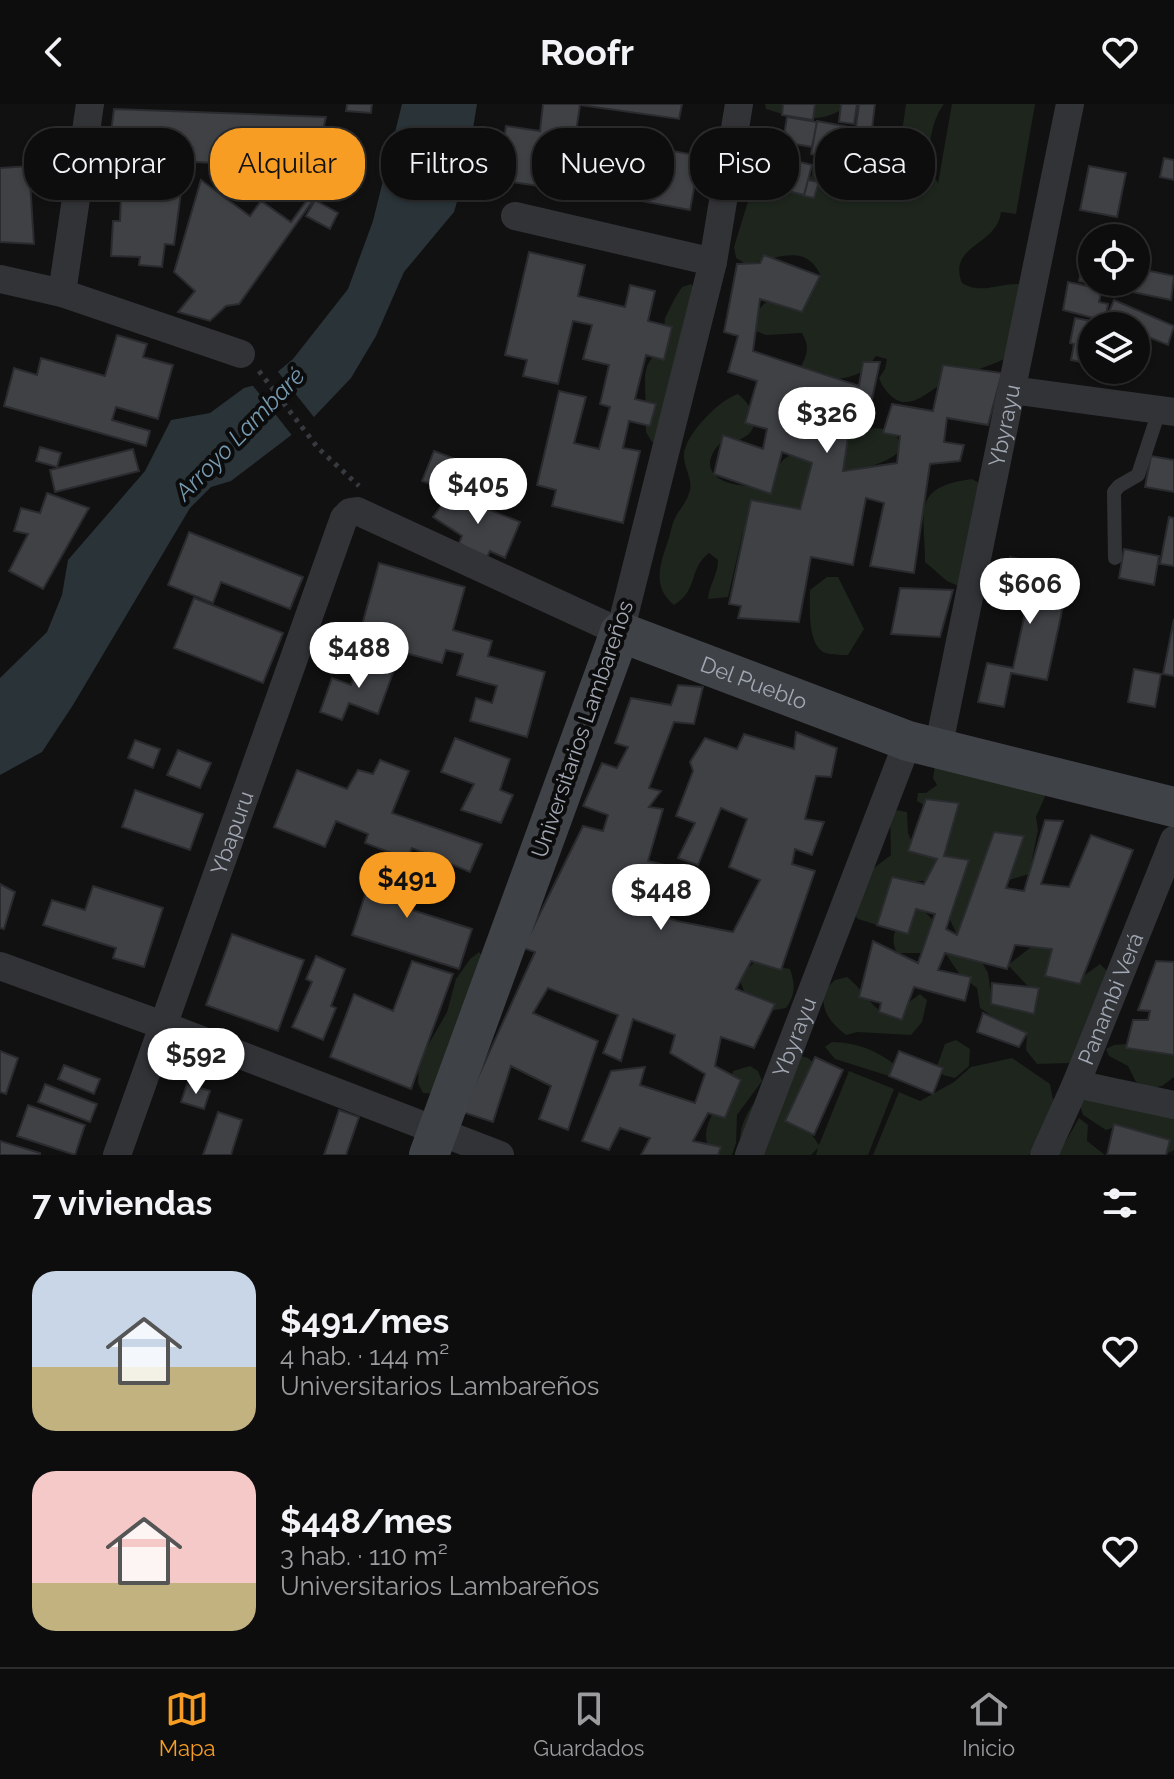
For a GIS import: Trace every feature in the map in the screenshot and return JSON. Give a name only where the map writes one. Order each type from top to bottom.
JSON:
[{"type":"street","points":[[62,293],[90,104]]},
{"type":"street","name":"Universitarios Lambareños","points":[[434,1142],[620,632],[713,262],[739,104]]},
{"type":"street","name":"Ybyrayu","points":[[749,1155],[923,745],[1012,390],[1070,104]]},
{"type":"street","points":[[515,216],[713,262]]},
{"type":"street","points":[[0,279],[62,293],[248,359]]},
{"type":"street","points":[[1012,390],[1166,412]]},
{"type":"street","name":"Del Pueblo","points":[[354,511],[620,632],[923,745],[1174,807]]},
{"type":"street","name":"Ybapuru","points":[[117,1155],[344,518],[354,511]]},
{"type":"street","name":"Panambi Verá","points":[[1044,1155],[1076,1084],[1174,840]]},
{"type":"street","points":[[0,966],[165,1026],[434,1142],[500,1155]]},
{"type":"street","points":[[1076,1084],[1174,1105]]},
{"type":"lane","points":[[1115,558],[1114,492],[1138,475],[1166,412]]},
{"type":"path","points":[[248,359],[313,440],[359,484],[354,511]]},
{"type":"shaded area","points":[[765,104],[849,104],[830,115],[809,118],[766,109]]},
{"type":"shaded area","points":[[906,104],[944,104],[933,128],[902,128]]},
{"type":"shaded area","points":[[952,104],[1035,104],[1016,214],[1001,212],[998,223],[967,253],[959,270],[962,283],[976,288],[1019,284],[1023,317],[1017,352],[950,380],[910,402],[893,398],[883,387],[879,378],[887,359],[876,356],[865,370],[856,375],[831,379],[798,376],[807,350],[802,333],[766,335],[753,330],[749,321],[771,299],[815,285],[821,276],[814,265],[797,256],[746,264],[736,258],[734,247],[748,200],[799,200],[799,184],[812,175],[812,165],[815,165],[815,200],[935,200],[935,178],[938,183]]},
{"type":"shaded area","points":[[691,284],[698,292],[661,446],[652,442],[646,432],[645,376],[647,366],[663,339],[665,318],[675,298],[682,287]]},
{"type":"shaded area","points":[[738,394],[752,411],[754,424],[748,435],[739,440],[722,442],[714,451],[711,470],[724,481],[744,486],[763,485],[784,459],[794,453],[859,430],[884,429],[893,433],[901,450],[871,466],[836,470],[796,511],[751,524],[743,532],[728,597],[708,599],[718,560],[709,553],[698,566],[687,593],[674,605],[663,592],[660,569],[673,523],[690,488],[684,461],[685,449],[704,420],[722,403]]},
{"type":"shaded area","points":[[972,479],[981,484],[965,589],[947,581],[925,562],[924,516],[925,505],[938,488]]},
{"type":"shaded area","points":[[827,577],[838,577],[864,629],[848,655],[823,652],[814,640],[810,590]]},
{"type":"shaded area","points":[[935,765],[1050,785],[1036,817],[1038,830],[1029,874],[1009,880],[994,873],[957,935],[932,881],[908,881],[877,925],[858,919],[849,909],[853,884],[891,855],[890,817],[895,810],[907,812],[908,833],[917,853],[945,846],[957,811],[943,801],[931,809],[917,801],[918,793],[926,793],[937,785],[933,778]]},
{"type":"shaded area","points":[[916,909],[925,912],[935,922],[921,953],[897,953],[894,933]]},
{"type":"shaded area","points":[[1039,941],[1052,949],[1074,983],[1100,964],[1109,973],[1097,1014],[1069,1063],[1037,1064],[1026,1050],[1027,1033],[980,1008],[977,988],[961,976],[945,953],[978,955],[988,973],[991,994],[1008,1008],[1037,996],[1008,965]]},
{"type":"shaded area","points":[[479,952],[485,960],[437,1094],[423,1093],[418,1083],[419,1061],[447,1012],[456,979]]},
{"type":"shaded area","points":[[755,962],[790,969],[794,989],[786,1008],[764,1012],[751,1009],[740,981],[743,972]]},
{"type":"shaded area","points":[[847,977],[878,1009],[890,1016],[920,994],[927,1000],[922,1022],[911,1035],[857,1032],[846,1035],[828,1016],[823,991],[835,980]]},
{"type":"shaded area","points":[[956,1040],[970,1049],[969,1066],[955,1078],[943,1075],[937,1066],[945,1044]]},
{"type":"shaded area","points":[[832,1042],[857,1045],[879,1054],[894,1064],[889,1076],[835,1059],[825,1047]]},
{"type":"shaded area","points":[[1127,1044],[1142,1050],[1174,1050],[1174,1077],[1162,1086],[1151,1088],[1136,1082],[1128,1066],[1109,1056],[1106,1049]]},
{"type":"shaded area","points":[[798,1055],[818,1066],[798,1115],[819,1145],[849,1071],[894,1089],[868,1155],[816,1155],[818,1148],[811,1155],[745,1155],[740,1142],[741,1128],[747,1114],[766,1087]]},
{"type":"shaded area","points":[[1012,1058],[1050,1084],[1054,1105],[1029,1155],[873,1155],[899,1092],[920,1101],[954,1082],[971,1067]]},
{"type":"shaded area","points":[[750,1066],[758,1071],[762,1081],[737,1115],[736,1143],[732,1155],[711,1155],[706,1136],[710,1119],[728,1088],[733,1071]]},
{"type":"shaded area","points":[[1084,1096],[1174,1106],[1174,1150],[1166,1154],[1119,1126],[1106,1130],[1083,1115],[1080,1105]]},
{"type":"shaded area","points":[[1079,1118],[1088,1125],[1087,1141],[1105,1155],[1058,1155]]},
{"type":"water","points":[[402,104],[477,104],[473,128],[396,128]]},
{"type":"water","points":[[381,189],[381,200],[458,200],[454,212],[404,272],[376,336],[351,378],[313,418],[275,374],[293,359],[348,289],[373,221]]},
{"type":"water","points":[[255,385],[294,433],[231,481],[211,487],[190,508],[42,752],[0,775],[0,678],[47,632],[62,595],[68,560],[145,471],[171,420],[210,413],[244,388]]},
{"type":"pier","points":[[275,368],[317,421],[310,421],[271,376]]},
{"type":"pier","points":[[255,381],[298,431],[294,438],[250,382]]},
{"type":"building","points":[[347,104],[372,104],[371,113],[346,111]]},
{"type":"building","points":[[543,104],[682,104],[679,119],[580,105],[576,128],[540,128]]},
{"type":"building","points":[[783,104],[815,104],[813,120],[782,115]]},
{"type":"building","points":[[841,104],[857,104],[854,124],[839,122]]},
{"type":"building","points":[[859,104],[875,104],[872,128],[856,127]]},
{"type":"building","points":[[114,109],[326,117],[323,128],[210,128],[210,163],[194,162],[194,128],[112,128]]},
{"type":"building","points":[[787,117],[817,122],[812,147],[799,145],[799,128],[785,128]]},
{"type":"building","points":[[817,121],[849,127],[849,128],[816,128]]},
{"type":"building","points":[[506,126],[532,130],[532,185],[516,183],[516,128]]},
{"type":"building","points":[[815,132],[815,155],[811,154]]},
{"type":"building","points":[[674,151],[690,154],[690,210],[636,200],[674,200]]},
{"type":"building","points":[[1164,158],[1174,160],[1174,180],[1160,177]]},
{"type":"building","points":[[799,162],[812,165],[804,195],[799,194]]},
{"type":"building","points":[[24,166],[24,200],[31,200],[34,244],[0,242],[0,168]]},
{"type":"building","points":[[1089,166],[1126,173],[1117,217],[1080,210]]},
{"type":"building","points":[[201,180],[210,187],[210,200],[228,200],[250,216],[261,201],[291,222],[307,200],[313,200],[239,304],[226,306],[210,321],[178,312],[195,291],[174,272]]},
{"type":"building","points":[[808,180],[815,181],[814,198],[804,196]]},
{"type":"building","points":[[121,200],[180,200],[174,245],[165,244],[162,267],[139,265],[140,257],[111,256],[113,221],[120,221]]},
{"type":"building","points":[[315,200],[338,213],[330,229],[306,216]]},
{"type":"building","points":[[529,252],[585,265],[578,296],[625,307],[630,285],[655,291],[648,321],[672,327],[664,360],[646,355],[635,399],[656,404],[650,426],[629,421],[623,448],[640,451],[623,523],[552,506],[556,490],[537,485],[559,391],[586,397],[574,443],[599,449],[610,407],[600,404],[609,365],[583,359],[592,325],[573,321],[558,384],[523,376],[527,360],[505,355]]},
{"type":"building","points":[[764,255],[820,276],[802,312],[760,299],[753,351],[859,386],[863,362],[880,362],[864,436],[848,438],[843,471],[897,463],[900,436],[883,433],[892,404],[933,411],[943,365],[1002,373],[988,425],[947,418],[944,442],[964,445],[960,461],[930,464],[914,573],[870,566],[884,503],[866,498],[853,565],[811,557],[799,622],[738,618],[741,606],[729,604],[751,500],[800,509],[812,463],[782,452],[771,494],[714,474],[723,435],[763,449],[767,429],[745,423],[757,381],[728,372],[738,336],[724,332],[737,264],[760,263]]},
{"type":"building","points":[[1150,271],[1174,276],[1171,300],[1150,296]]},
{"type":"building","points":[[1068,282],[1078,284],[1078,296],[1100,296],[1099,302],[1108,304],[1107,312],[1078,314],[1063,310]]},
{"type":"building","points":[[1114,300],[1142,312],[1109,312]]},
{"type":"building","points":[[1150,316],[1174,326],[1168,345],[1150,338]]},
{"type":"building","points":[[1075,318],[1078,319],[1078,361],[1071,360],[1074,344],[1070,343]]},
{"type":"building","points":[[117,335],[147,344],[143,357],[173,365],[158,419],[116,407],[112,420],[150,431],[146,446],[4,406],[14,368],[37,375],[41,358],[105,376]]},
{"type":"building","points":[[40,447],[61,453],[57,467],[36,461]]},
{"type":"building","points":[[133,449],[139,471],[55,492],[50,470]]},
{"type":"building","points":[[434,451],[453,458],[442,488],[422,481]]},
{"type":"building","points":[[1151,456],[1174,460],[1174,492],[1145,487]]},
{"type":"building","points":[[47,493],[89,508],[43,589],[9,571],[28,534],[14,531],[21,508],[40,513]]},
{"type":"building","points":[[450,494],[520,522],[505,558],[490,551],[486,559],[459,543],[462,536],[433,517]]},
{"type":"building","points":[[1169,517],[1174,518],[1174,566],[1160,564]]},
{"type":"building","points":[[189,532],[303,577],[290,609],[221,582],[213,603],[168,585]]},
{"type":"building","points":[[1124,549],[1159,556],[1154,585],[1119,578]]},
{"type":"building","points":[[1010,557],[1071,570],[1047,680],[1011,673],[1004,707],[978,702],[987,663],[1013,668],[1029,595],[1003,589]]},
{"type":"building","points":[[379,563],[465,587],[453,630],[492,641],[488,656],[545,672],[527,737],[470,721],[476,698],[492,703],[497,686],[457,675],[463,654],[446,650],[442,663],[358,640]]},
{"type":"building","points":[[900,588],[953,590],[940,637],[891,634]]},
{"type":"building","points":[[194,598],[283,633],[263,683],[174,648]]},
{"type":"building","points":[[1174,619],[1174,676],[1163,674]]},
{"type":"building","points":[[360,658],[394,670],[378,714],[349,703],[342,720],[320,712],[332,678],[351,685]]},
{"type":"building","points":[[1134,669],[1161,674],[1155,707],[1128,702]]},
{"type":"building","points":[[678,685],[703,687],[694,724],[674,722],[649,788],[661,791],[649,807],[663,809],[648,861],[665,865],[654,892],[639,888],[633,906],[677,921],[733,932],[760,880],[729,867],[747,819],[721,808],[698,865],[678,858],[695,823],[676,816],[693,771],[690,762],[705,738],[737,749],[744,734],[794,749],[796,732],[837,748],[831,777],[816,776],[805,819],[824,822],[812,855],[795,849],[792,864],[815,871],[781,970],[751,961],[736,989],[775,1004],[754,1048],[721,1037],[715,1066],[741,1080],[725,1118],[708,1113],[693,1141],[721,1147],[718,1155],[641,1155],[650,1138],[620,1128],[609,1150],[582,1141],[611,1071],[645,1067],[640,1085],[695,1103],[705,1074],[670,1053],[675,1035],[633,1019],[621,1061],[603,1053],[618,1015],[548,988],[533,1013],[598,1041],[568,1130],[539,1119],[551,1086],[511,1066],[493,1122],[462,1112],[535,952],[523,948],[583,826],[603,831],[608,815],[583,806],[602,763],[617,768],[628,747],[615,743],[631,698],[671,705]]},
{"type":"building","points":[[455,738],[510,759],[500,790],[513,795],[501,823],[461,810],[474,784],[441,772]]},
{"type":"building","points":[[135,740],[160,749],[153,768],[128,758]]},
{"type":"building","points":[[178,750],[211,763],[200,788],[167,775]]},
{"type":"building","points":[[380,760],[409,771],[392,813],[482,844],[470,872],[412,848],[407,859],[365,843],[368,834],[336,821],[325,847],[274,827],[297,770],[347,789],[358,770],[373,774]]},
{"type":"building","points":[[135,790],[203,814],[190,850],[122,827]]},
{"type":"building","points":[[926,799],[959,803],[944,856],[969,860],[946,929],[957,935],[994,832],[1024,836],[1006,888],[1024,891],[1045,820],[1063,821],[1041,884],[1069,887],[1091,835],[1133,850],[1080,984],[1045,976],[1052,949],[1015,945],[1007,969],[945,953],[938,970],[971,977],[965,1001],[914,987],[902,1020],[879,1012],[881,1003],[859,997],[873,941],[918,963],[935,914],[916,909],[908,934],[877,925],[892,877],[924,884],[937,859],[908,851]]},
{"type":"building","points":[[377,858],[415,871],[403,907],[472,929],[459,969],[352,935]]},
{"type":"building","points":[[0,884],[15,892],[4,929],[0,928]]},
{"type":"building","points":[[93,886],[163,908],[144,967],[113,958],[116,948],[43,925],[52,900],[85,910]]},
{"type":"building","points":[[232,934],[304,960],[278,1031],[206,1005]]},
{"type":"building","points":[[316,956],[345,969],[331,1006],[336,1008],[323,1040],[292,1027],[312,982],[306,979]]},
{"type":"building","points":[[412,961],[453,974],[411,1089],[330,1057],[354,994],[393,1011]]},
{"type":"building","points":[[1156,961],[1174,962],[1174,1055],[1126,1048],[1133,1020],[1148,1020],[1150,1011],[1138,1010]]},
{"type":"building","points":[[992,983],[1039,988],[1034,1014],[991,1004]]},
{"type":"building","points":[[983,1013],[1027,1033],[1019,1047],[977,1032]]},
{"type":"building","points":[[0,1051],[18,1058],[6,1094],[0,1092]]},
{"type":"building","points":[[899,1051],[943,1068],[933,1094],[889,1076]]},
{"type":"building","points":[[815,1057],[843,1070],[814,1135],[785,1121]]},
{"type":"building","points":[[64,1065],[100,1079],[94,1094],[58,1079]]},
{"type":"building","points":[[45,1084],[97,1104],[90,1122],[38,1102]]},
{"type":"building","points":[[187,1084],[210,1091],[204,1109],[181,1102]]},
{"type":"building","points":[[28,1105],[85,1125],[75,1155],[17,1136]]},
{"type":"building","points":[[339,1110],[359,1117],[346,1155],[324,1155]]},
{"type":"building","points":[[218,1112],[242,1120],[231,1155],[203,1155]]},
{"type":"building","points":[[1114,1124],[1170,1140],[1166,1155],[1107,1155]]},
{"type":"building","points":[[0,1141],[40,1153],[40,1155],[0,1155]]},
{"type":"waterway","name":"Arroyo Lambaré","points":[[264,410],[294,380]]}]
